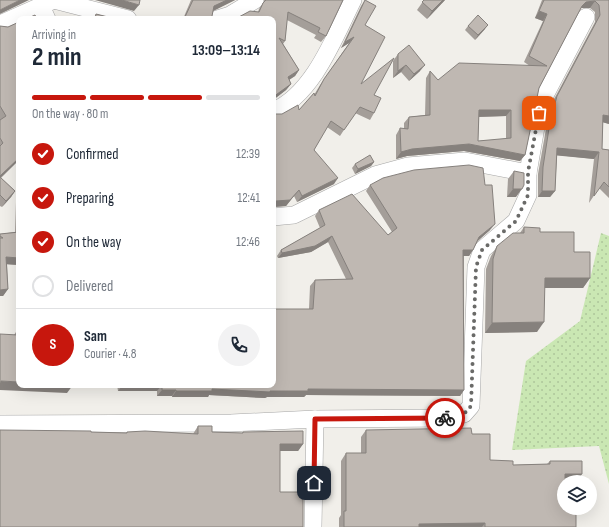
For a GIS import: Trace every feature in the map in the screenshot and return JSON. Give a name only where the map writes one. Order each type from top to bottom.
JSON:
[{"type":"street","points":[[29,16],[44,12],[54,0],[116,16]]},
{"type":"street","points":[[227,16],[255,0]]},
{"type":"street","points":[[276,110],[282,107],[297,95],[324,59],[353,0]]},
{"type":"street","points":[[0,424],[231,423],[315,419],[451,418],[464,414],[471,406],[476,267],[482,250],[516,221],[528,195],[528,172],[536,127],[543,99],[586,17]]},
{"type":"street","points":[[0,24],[16,20]]},
{"type":"street","points":[[276,217],[294,214],[375,175],[408,166],[465,161],[528,172]]},
{"type":"street","points":[[313,527],[315,419]]},
{"type":"green space","points":[[601,233],[609,236],[609,484],[599,446],[512,450],[526,361],[580,321]]},
{"type":"building","points":[[0,0],[20,0],[0,10]]},
{"type":"building","points":[[122,0],[140,0],[139,5]]},
{"type":"building","points":[[193,0],[227,0],[214,6],[212,16],[185,16]]},
{"type":"building","points":[[266,0],[343,0],[326,36],[318,32],[320,28],[288,12],[285,41],[279,38],[299,70],[288,77],[291,84],[276,95],[276,16],[241,16],[250,11],[259,12]]},
{"type":"building","points":[[365,0],[376,6],[365,25],[385,37],[361,84],[394,58],[374,95],[381,98],[374,113],[360,107],[344,130],[331,121],[314,150],[338,178],[302,196],[299,190],[290,200],[276,201],[276,114],[282,114],[298,105],[299,110],[314,93],[315,96],[324,79],[354,37],[345,42]]},
{"type":"building","points":[[424,0],[443,0],[432,11],[422,2]]},
{"type":"building","points":[[544,0],[609,0],[609,116],[603,115],[602,149],[609,150],[609,187],[604,182],[594,196],[599,152],[557,148],[555,191],[542,191],[543,167],[550,122],[557,96],[600,15],[599,5],[595,1],[586,2],[582,6],[539,88],[525,155],[469,144],[412,149],[401,152],[400,128],[408,129],[409,117],[430,115],[430,71],[438,80],[459,63],[547,66],[529,56],[547,14],[539,11]],"holes":[[[479,110],[511,110],[511,138],[478,141]]]},
{"type":"building","points":[[478,15],[488,25],[478,35],[468,26]]},
{"type":"building","points":[[16,23],[16,161],[0,176],[0,146],[3,143],[0,138],[0,120],[6,116],[0,106],[0,26],[8,27]]},
{"type":"building","points":[[409,45],[425,65],[414,74],[406,65],[398,71],[398,54]]},
{"type":"building","points":[[370,155],[374,162],[358,169],[355,164]]},
{"type":"building","points":[[469,165],[483,168],[485,185],[492,185],[495,224],[479,237],[473,250],[463,250],[464,390],[308,389],[308,391],[270,392],[212,389],[212,391],[162,390],[162,388],[276,388],[276,309],[313,309],[315,280],[353,279],[332,236],[315,246],[282,253],[281,250],[325,225],[319,210],[352,194],[388,235],[397,228],[370,185],[383,178],[414,170]]},
{"type":"building","points":[[514,171],[524,173],[524,185],[522,189],[513,189]]},
{"type":"building","points":[[0,177],[15,191],[6,201],[0,195]]},
{"type":"building","points":[[524,227],[540,228],[540,232],[574,232],[574,252],[590,252],[590,278],[545,278],[544,322],[492,323],[493,259],[497,246],[513,233],[524,233]]},
{"type":"building","points":[[16,232],[16,258],[6,257],[8,289],[0,290],[0,238],[3,238],[0,234]]},
{"type":"building","points":[[0,334],[16,335],[16,382],[1,381],[0,383]]},
{"type":"building","points":[[198,426],[212,426],[212,432],[243,433],[303,431],[303,444],[280,444],[280,492],[303,492],[303,527],[0,527],[0,430],[127,433],[145,431],[198,434]]},
{"type":"building","points":[[471,428],[472,434],[490,434],[490,460],[513,461],[513,465],[550,464],[550,461],[582,461],[582,474],[557,475],[557,515],[576,515],[576,527],[485,527],[485,523],[419,524],[419,527],[344,527],[344,511],[346,511],[346,453],[366,453],[366,430]]},
{"type":"way so far","points":[[445,418],[451,418],[464,414],[471,406],[476,267],[482,250],[516,221],[528,195],[528,172],[539,113]]},
{"type":"route","points":[[314,483],[315,419],[445,418]]}]
